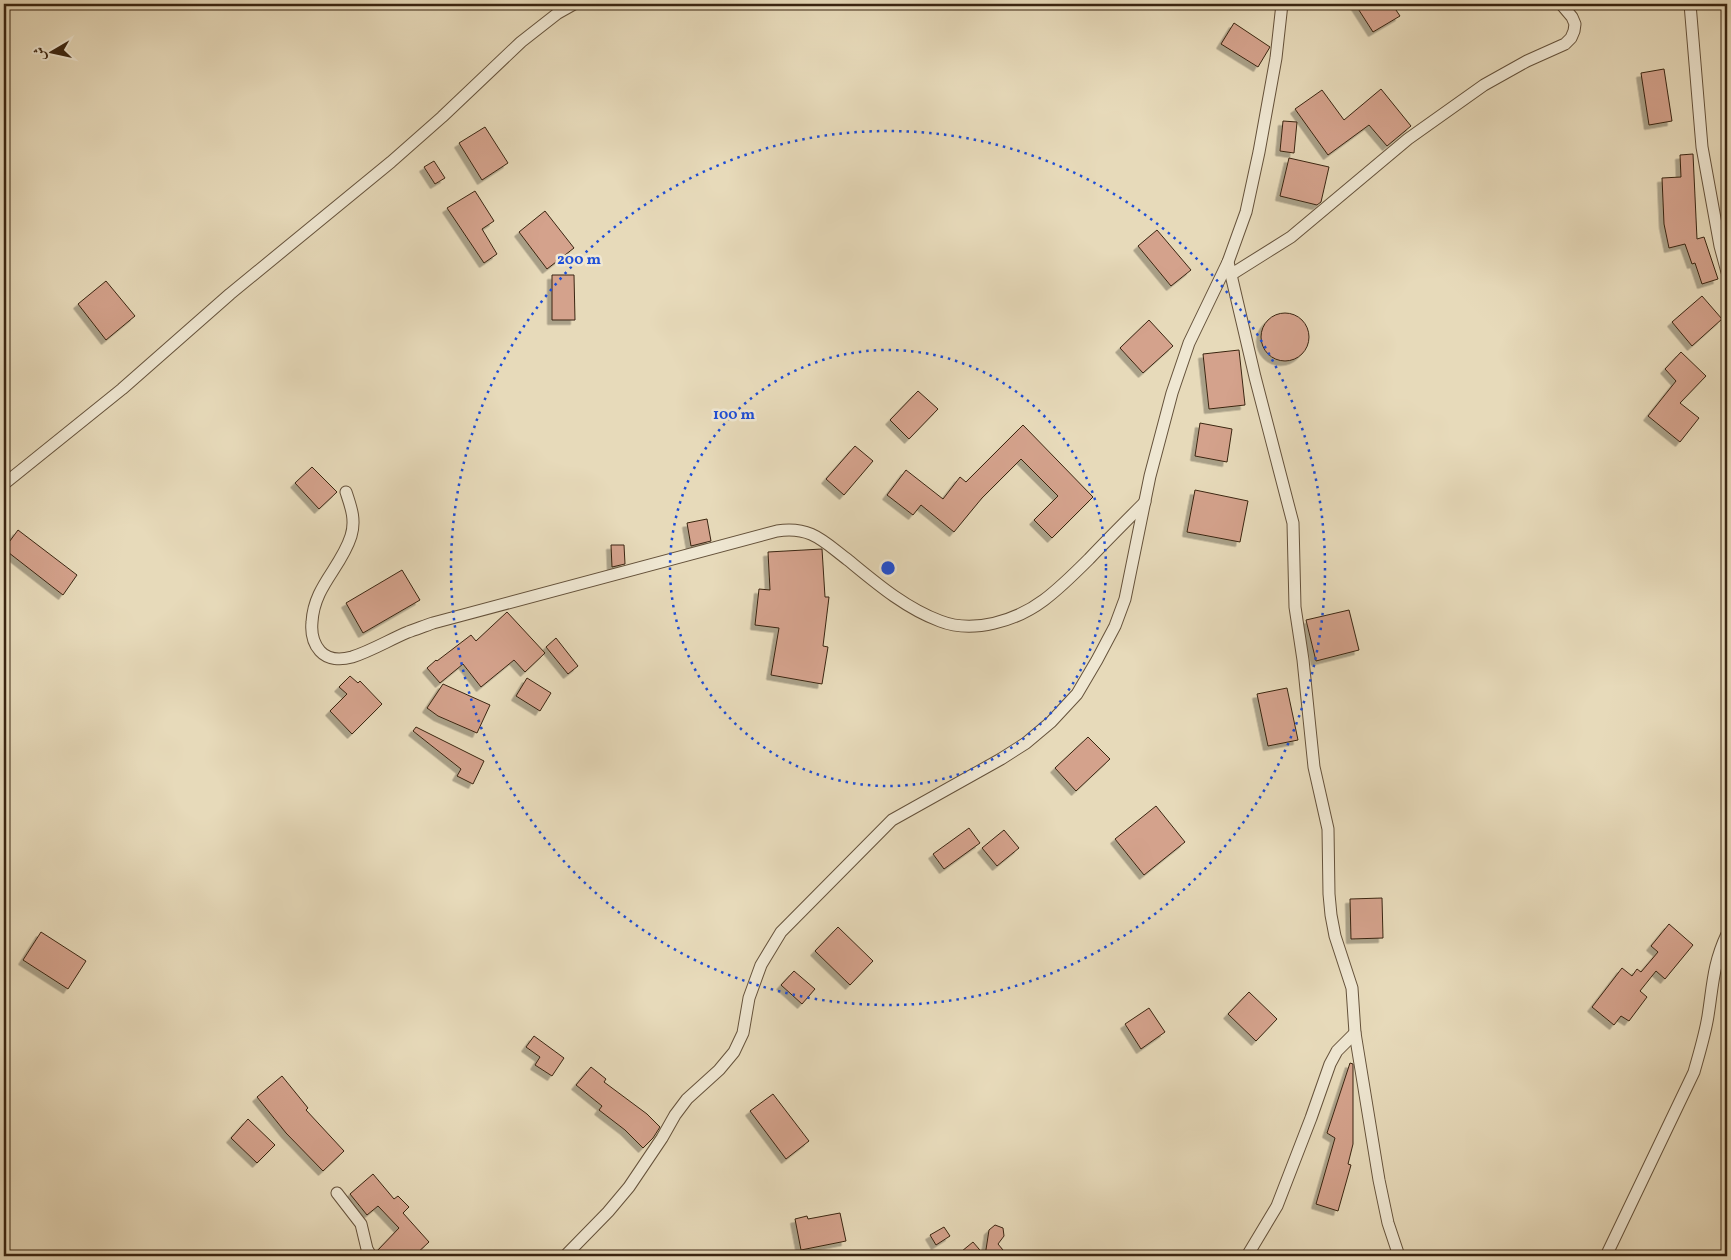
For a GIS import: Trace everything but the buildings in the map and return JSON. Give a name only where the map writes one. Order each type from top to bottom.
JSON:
[{"type":"street","points":[[4,484],[122,389],[230,294],[391,162],[442,117],[521,42],[558,13],[574,4]]},
{"type":"street","points":[[565,1256],[629,1187],[687,1099],[719,1070],[734,1052],[742,1033],[750,998],[761,965],[777,938],[792,919],[837,877],[892,820],[1026,743],[1051,722],[1077,694],[1110,635],[1125,599],[1145,502],[1174,385],[1189,343],[1228,262],[1246,212],[1276,58],[1282,4]]},
{"type":"street","points":[[1232,274],[1291,236],[1408,139],[1484,85],[1565,44],[1571,38],[1574,24],[1572,17],[1561,4]]},
{"type":"street","points":[[1690,4],[1702,147],[1720,246],[1727,272]]},
{"type":"street","points":[[1228,262],[1255,377],[1293,523],[1295,607],[1303,660],[1314,767],[1328,829],[1331,915],[1335,936],[1352,988],[1355,1033],[1379,1180],[1388,1223],[1399,1256]]},
{"type":"street","points":[[346,492],[354,520],[351,536],[345,551],[317,598],[312,614],[311,630],[316,647],[329,658],[339,659],[351,657],[433,623],[777,531],[791,529],[802,530],[818,538],[897,598],[934,618],[961,626],[998,622],[1018,616],[1044,601],[1068,580],[1145,502]]},
{"type":"street","points":[[1606,1256],[1694,1072],[1705,1032],[1717,958],[1727,934]]},
{"type":"street","points":[[1246,1256],[1277,1206],[1330,1064],[1337,1051],[1355,1033]]},
{"type":"street","points":[[337,1194],[361,1224],[367,1249],[371,1256]]}]
